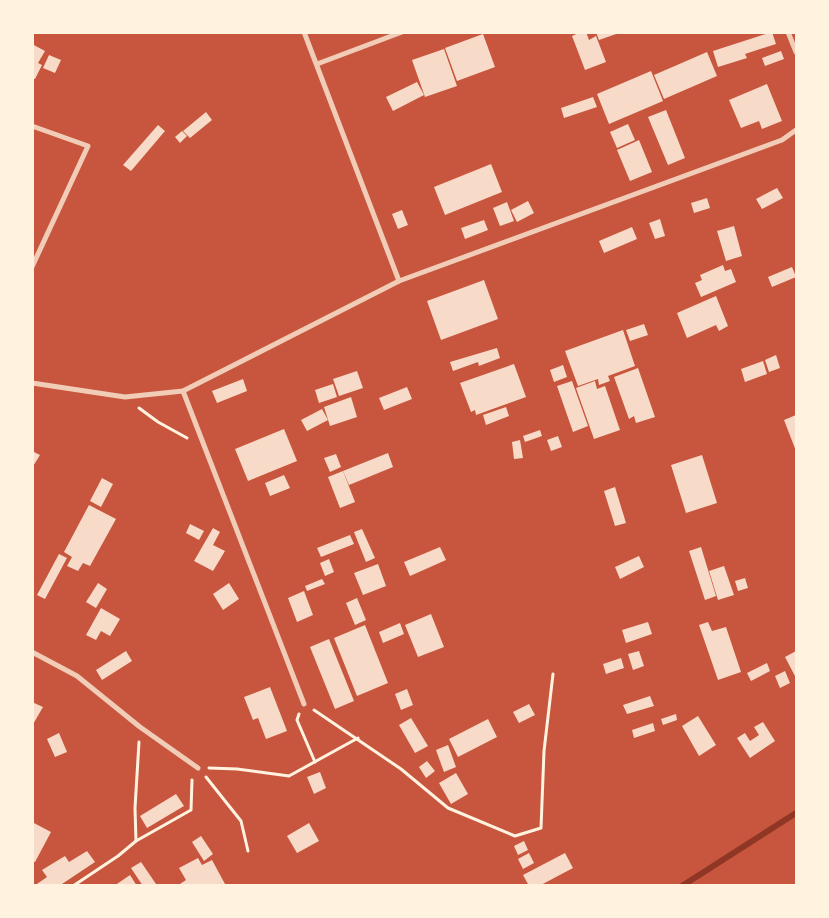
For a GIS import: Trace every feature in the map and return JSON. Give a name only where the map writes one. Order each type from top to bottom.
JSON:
[{"type":"street","points":[[304,32],[399,281]]},
{"type":"street","points":[[317,64],[402,32]]},
{"type":"street","points":[[788,32],[796,52]]},
{"type":"street","points":[[32,126],[88,146],[32,268]]},
{"type":"street","points":[[32,383],[125,397],[183,390],[399,281],[782,140],[796,130]]},
{"type":"street","points":[[183,390],[304,704]]},
{"type":"street","points":[[32,652],[77,676],[140,727],[198,768]]},
{"type":"path","points":[[125,397],[158,422],[206,449]]},
{"type":"path","points":[[315,762],[297,720],[304,704],[401,768],[448,808],[515,836],[541,828],[544,751],[553,674]]},
{"type":"path","points":[[136,841],[135,808],[140,727]]},
{"type":"path","points":[[198,768],[237,769],[289,776],[358,738]]},
{"type":"path","points":[[73,886],[118,856],[136,841],[191,810],[192,764]]},
{"type":"path","points":[[198,768],[241,821],[248,851]]},
{"type":"building","points":[[586,32],[589,40],[596,36],[606,62],[585,70],[572,36]]},
{"type":"building","points":[[596,32],[619,32],[619,33],[599,40]]},
{"type":"building","points":[[772,32],[776,44],[745,54],[747,58],[718,67],[713,51]]},
{"type":"building","points":[[483,34],[495,67],[457,81],[445,48]]},
{"type":"building","points":[[32,44],[45,51],[38,63],[42,65],[35,79],[32,78]]},
{"type":"building","points":[[444,49],[457,86],[425,97],[412,60]]},
{"type":"building","points":[[781,51],[784,59],[765,66],[762,58]]},
{"type":"building","points":[[707,52],[717,76],[664,99],[654,75]]},
{"type":"building","points":[[49,55],[61,60],[55,73],[43,68]]},
{"type":"building","points":[[651,71],[663,101],[609,124],[597,94]]},
{"type":"building","points":[[417,82],[424,95],[393,111],[386,97]]},
{"type":"building","points":[[767,84],[782,121],[762,129],[759,121],[741,128],[729,100]]},
{"type":"building","points":[[593,97],[597,107],[564,118],[561,108]]},
{"type":"building","points":[[666,110],[685,158],[668,165],[648,117]]},
{"type":"building","points":[[206,112],[212,120],[190,138],[183,131]]},
{"type":"building","points":[[628,124],[635,140],[617,148],[610,132]]},
{"type":"building","points":[[158,125],[165,131],[131,171],[123,165]]},
{"type":"building","points":[[182,131],[187,136],[180,143],[175,137]]},
{"type":"building","points":[[639,140],[652,172],[630,181],[617,150]]},
{"type":"building","points":[[491,164],[502,192],[445,215],[434,187]]},
{"type":"building","points":[[777,188],[783,198],[762,209],[756,199]]},
{"type":"building","points":[[707,198],[710,208],[694,213],[691,203]]},
{"type":"building","points":[[528,201],[534,213],[517,222],[511,210]]},
{"type":"building","points":[[507,202],[514,221],[500,226],[493,208]]},
{"type":"building","points":[[402,210],[408,225],[398,229],[392,214]]},
{"type":"building","points":[[660,219],[665,236],[655,239],[649,223]]},
{"type":"building","points":[[484,220],[488,230],[465,239],[461,228]]},
{"type":"building","points":[[734,226],[742,256],[726,261],[717,231]]},
{"type":"building","points":[[632,227],[637,239],[604,253],[599,241]]},
{"type":"building","points":[[723,265],[725,271],[731,269],[736,282],[701,297],[695,283],[702,280],[700,275]]},
{"type":"building","points":[[792,267],[796,277],[772,287],[768,277]]},
{"type":"building","points":[[484,280],[498,319],[441,340],[427,301]]},
{"type":"building","points":[[716,296],[728,326],[719,331],[716,325],[687,338],[677,313]]},
{"type":"building","points":[[644,324],[648,335],[630,341],[626,330]]},
{"type":"building","points":[[623,330],[635,366],[608,376],[610,381],[599,385],[598,379],[578,386],[565,351]]},
{"type":"building","points":[[497,348],[500,358],[479,366],[478,362],[453,371],[450,362]]},
{"type":"building","points":[[776,355],[780,368],[769,372],[765,360]]},
{"type":"building","points":[[763,361],[767,374],[745,382],[741,369]]},
{"type":"building","points":[[514,364],[526,397],[476,415],[475,410],[471,412],[460,383]]},
{"type":"building","points":[[563,365],[567,377],[554,382],[550,370]]},
{"type":"building","points":[[638,368],[655,417],[636,423],[634,416],[629,419],[614,377]]},
{"type":"building","points":[[357,371],[363,388],[339,396],[333,379]]},
{"type":"building","points":[[243,379],[247,391],[217,403],[212,391]]},
{"type":"building","points":[[572,381],[588,426],[573,432],[557,386]]},
{"type":"building","points":[[595,381],[597,389],[605,386],[620,430],[594,439],[576,388]]},
{"type":"building","points":[[333,384],[337,397],[319,403],[315,390]]},
{"type":"building","points":[[407,387],[412,399],[384,410],[379,398]]},
{"type":"building","points":[[351,397],[357,417],[330,426],[324,407]]},
{"type":"building","points":[[506,407],[509,416],[486,425],[483,415]]},
{"type":"building","points":[[322,409],[328,420],[307,431],[301,420]]},
{"type":"building","points":[[796,415],[796,451],[784,420]]},
{"type":"building","points":[[284,429],[297,461],[248,481],[235,449]]},
{"type":"building","points":[[540,430],[542,436],[525,442],[523,436]]},
{"type":"building","points":[[558,436],[562,447],[551,451],[547,440]]},
{"type":"building","points":[[520,440],[523,458],[514,459],[512,442]]},
{"type":"building","points":[[32,451],[40,455],[32,468]]},
{"type":"building","points":[[388,453],[393,467],[349,485],[343,471]]},
{"type":"building","points":[[336,454],[341,467],[330,472],[324,458]]},
{"type":"building","points":[[702,455],[717,503],[686,513],[671,465]]},
{"type":"building","points":[[343,471],[355,502],[340,508],[328,477]]},
{"type":"building","points":[[284,475],[290,488],[270,496],[265,483]]},
{"type":"building","points":[[102,478],[113,484],[101,507],[90,501]]},
{"type":"building","points":[[615,487],[626,523],[615,526],[604,491]]},
{"type":"building","points":[[89,505],[116,519],[90,566],[83,563],[78,571],[67,566],[72,557],[64,552]]},
{"type":"building","points":[[190,524],[204,531],[199,540],[186,533]]},
{"type":"building","points":[[213,528],[220,532],[213,545],[225,551],[213,571],[194,561]]},
{"type":"building","points":[[362,529],[375,558],[366,562],[354,532]]},
{"type":"building","points":[[350,535],[354,544],[321,557],[317,548]]},
{"type":"building","points":[[440,547],[446,560],[410,576],[404,562]]},
{"type":"building","points":[[701,547],[716,596],[705,600],[689,551]]},
{"type":"building","points":[[59,554],[67,558],[45,599],[37,595]]},
{"type":"building","points":[[639,556],[644,567],[620,579],[615,567]]},
{"type":"building","points":[[329,559],[334,572],[325,576],[320,563]]},
{"type":"building","points":[[378,564],[386,586],[363,595],[354,573]]},
{"type":"building","points":[[724,566],[734,595],[718,600],[709,571]]},
{"type":"building","points":[[745,578],[748,588],[738,591],[735,581]]},
{"type":"building","points":[[322,579],[325,584],[307,591],[305,586]]},
{"type":"building","points":[[98,583],[107,589],[96,608],[86,602]]},
{"type":"building","points":[[229,583],[239,599],[223,610],[213,594]]},
{"type":"building","points":[[304,591],[313,615],[297,622],[288,598]]},
{"type":"building","points":[[357,598],[366,620],[355,625],[346,603]]},
{"type":"building","points":[[101,608],[120,619],[110,636],[101,631],[96,640],[86,635]]},
{"type":"building","points":[[431,614],[444,647],[418,657],[405,625]]},
{"type":"building","points":[[648,622],[652,634],[626,643],[622,630]]},
{"type":"building","points":[[708,622],[712,631],[726,627],[741,672],[718,680],[699,625]]},
{"type":"building","points":[[400,623],[404,634],[383,643],[379,632]]},
{"type":"building","points":[[365,625],[388,683],[357,696],[334,638]]},
{"type":"building","points":[[329,639],[354,701],[335,709],[310,647]]},
{"type":"building","points":[[126,651],[132,661],[102,680],[96,670]]},
{"type":"building","points":[[639,651],[644,666],[633,670],[628,654]]},
{"type":"building","points":[[796,651],[796,678],[785,657]]},
{"type":"building","points":[[621,658],[624,668],[606,674],[603,664]]},
{"type":"building","points":[[767,663],[770,671],[751,681],[747,673]]},
{"type":"building","points":[[785,671],[790,683],[780,688],[775,676]]},
{"type":"building","points":[[270,687],[287,731],[266,739],[258,718],[253,720],[244,697]]},
{"type":"building","points":[[407,689],[413,705],[401,710],[395,694]]},
{"type":"building","points":[[650,696],[654,706],[627,714],[623,705]]},
{"type":"building","points":[[32,702],[43,707],[32,726]]},
{"type":"building","points":[[529,704],[535,715],[519,723],[513,712]]},
{"type":"building","points":[[676,714],[677,720],[663,725],[661,719]]},
{"type":"building","points":[[698,716],[716,745],[699,756],[682,726]]},
{"type":"building","points":[[411,718],[428,746],[415,753],[399,725]]},
{"type":"building","points":[[488,719],[497,737],[458,757],[449,739]]},
{"type":"building","points":[[763,722],[775,741],[750,758],[737,738],[745,733],[750,741],[759,735],[754,727]]},
{"type":"building","points":[[653,723],[655,731],[634,738],[632,730]]},
{"type":"building","points":[[59,733],[67,752],[55,757],[47,739]]},
{"type":"building","points":[[448,745],[456,767],[444,772],[436,750]]},
{"type":"building","points":[[427,761],[435,771],[426,778],[419,767]]},
{"type":"building","points":[[320,772],[326,788],[314,794],[307,777]]},
{"type":"building","points":[[456,773],[468,794],[451,804],[439,783]]},
{"type":"building","points":[[176,794],[184,806],[147,828],[140,816]]},
{"type":"building","points":[[32,822],[51,832],[35,862],[32,861]]},
{"type":"building","points":[[309,823],[319,841],[297,853],[287,836]]},
{"type":"building","points":[[201,836],[213,854],[204,861],[192,842]]},
{"type":"building","points":[[524,841],[528,850],[518,855],[514,846]]},
{"type":"building","points":[[87,851],[95,862],[59,886],[34,886],[47,877],[42,870],[65,856],[69,862]]},
{"type":"building","points":[[529,853],[534,863],[523,869],[518,859]]},
{"type":"building","points":[[565,853],[573,868],[539,886],[529,886],[523,875]]},
{"type":"building","points":[[198,858],[202,865],[212,860],[225,884],[222,886],[177,886],[186,880],[179,868]]},
{"type":"building","points":[[141,862],[156,884],[153,886],[143,886],[131,868]]},
{"type":"building","points":[[130,875],[137,886],[114,886]]},
{"type":"waterway","points":[[682,886],[796,813]]}]
